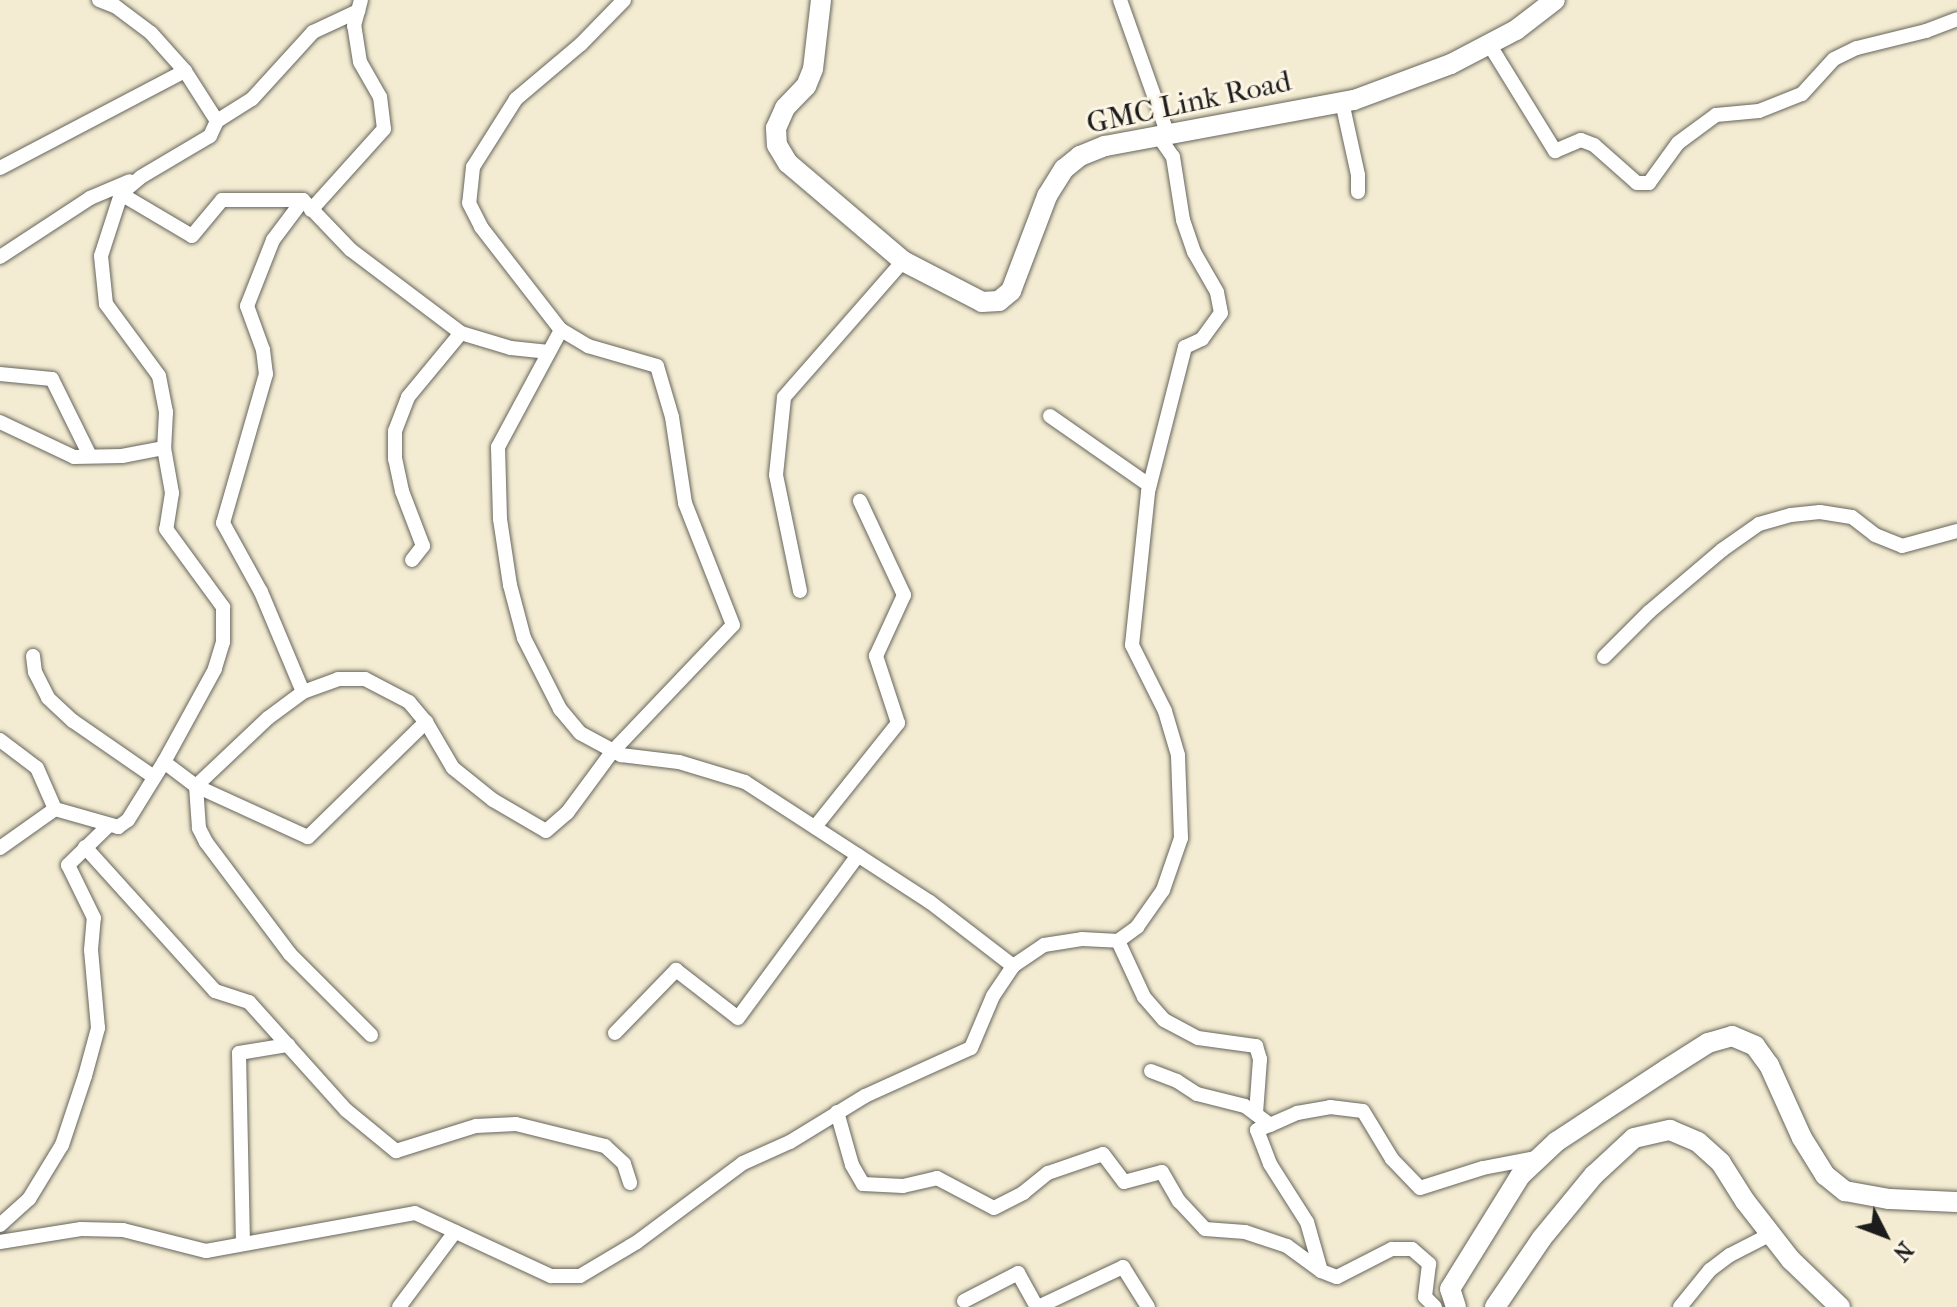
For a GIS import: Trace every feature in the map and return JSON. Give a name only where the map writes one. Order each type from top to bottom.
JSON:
[{"type":"street","points":[[99,0],[115,6],[151,33],[185,71],[217,121]]},
{"type":"street","points":[[196,786],[268,718],[303,692],[338,679],[365,679],[409,702],[426,722],[453,768],[493,800],[546,831],[567,813],[612,752],[733,625],[685,503],[672,417],[657,366],[588,346],[561,330],[481,227],[469,203],[473,167],[516,99],[581,44],[624,0]]},
{"type":"street","name":"GMC Link Road","points":[[821,0],[813,69],[806,86],[785,108],[776,128],[777,145],[788,163],[903,261],[982,302],[999,301],[1011,291],[1047,196],[1064,169],[1080,156],[1105,146],[1342,102],[1451,64],[1516,30],[1555,0]]},
{"type":"street","points":[[0,1242],[81,1229],[109,1229],[206,1251],[415,1213],[551,1276],[580,1276],[637,1242],[743,1163],[790,1142],[837,1112],[971,1048],[993,996],[1013,966],[1044,945],[1082,939],[1118,941],[1137,927],[1163,890],[1181,838],[1178,755],[1165,711],[1132,645],[1149,485],[1185,347],[1202,339],[1221,313],[1217,292],[1194,252],[1183,220],[1173,157],[1120,0]]},
{"type":"street","points":[[2,254],[90,198],[141,177],[210,136],[217,121],[252,99],[313,32],[360,6]]},
{"type":"street","points":[[303,692],[261,592],[223,523],[266,374],[263,350],[247,306],[273,240],[384,129],[380,97],[360,62],[354,26],[360,6]]},
{"type":"street","points":[[1489,44],[1555,151],[1581,140],[1594,145],[1637,183],[1649,183],[1678,143],[1716,115],[1759,111],[1802,94],[1834,59],[1857,48],[1926,31],[1957,19]]},
{"type":"street","points":[[0,168],[185,71]]},
{"type":"street","points":[[1342,102],[1356,163],[1358,192]]},
{"type":"street","points":[[0,740],[37,768],[55,809],[118,827],[128,820],[164,762],[215,669],[223,642],[223,607],[166,529],[172,493],[164,448],[166,412],[159,376],[132,345],[106,304],[101,256],[121,194],[141,177]]},
{"type":"street","points":[[121,194],[192,236],[222,200],[307,205],[351,250],[461,333],[511,348],[549,352]]},
{"type":"street","points":[[800,591],[776,475],[784,397],[903,261]]},
{"type":"street","points":[[561,330],[498,447],[500,519],[510,585],[524,638],[560,709],[580,733],[612,752],[720,772],[745,782],[930,902],[1013,966]]},
{"type":"street","points":[[412,560],[423,546],[402,491],[395,459],[395,431],[408,397],[461,333]]},
{"type":"street","points":[[0,374],[52,379],[90,456]]},
{"type":"street","points":[[1050,416],[1149,485]]},
{"type":"street","points":[[0,422],[74,457],[122,456],[164,448]]},
{"type":"street","points":[[815,827],[898,723],[876,656],[904,595],[860,501]]},
{"type":"street","points":[[1604,657],[1649,612],[1722,550],[1759,524],[1791,515],[1820,512],[1852,517],[1875,535],[1902,546],[1957,531]]},
{"type":"street","points":[[33,656],[35,672],[48,698],[73,721],[154,777]]},
{"type":"street","points":[[164,762],[196,786],[308,837],[426,722]]},
{"type":"street","points":[[196,786],[199,828],[206,842],[290,954],[371,1035]]},
{"type":"street","points":[[0,848],[55,809]]},
{"type":"street","points":[[0,1225],[29,1199],[62,1145],[98,1028],[91,950],[94,918],[68,865],[108,826]]},
{"type":"street","points":[[85,847],[215,991],[249,1002],[346,1110],[396,1151],[476,1126],[516,1124],[605,1146],[624,1164],[630,1183]]},
{"type":"street","points":[[615,1033],[676,970],[738,1018],[858,855]]},
{"type":"street","points":[[1118,941],[1144,997],[1164,1020],[1198,1038],[1256,1046],[1260,1059],[1256,1114]]},
{"type":"street","points":[[837,1112],[852,1165],[863,1184],[903,1186],[937,1178],[994,1208],[1023,1193],[1048,1173],[1103,1154],[1124,1182],[1162,1172],[1179,1201],[1205,1229],[1245,1232],[1287,1246],[1321,1271],[1337,1277],[1392,1249],[1412,1249],[1429,1264],[1425,1297],[1445,1306],[1450,1289],[1520,1176],[1540,1157],[1556,1142],[1708,1043],[1732,1036],[1755,1046],[1769,1065],[1802,1138],[1825,1175],[1845,1191],[1889,1199],[1957,1202]]},
{"type":"street","points":[[243,1244],[239,1053],[288,1045]]},
{"type":"street","points":[[1151,1071],[1177,1081],[1197,1094],[1245,1106],[1270,1125]]},
{"type":"street","points":[[1321,1271],[1307,1222],[1270,1164],[1257,1130],[1297,1113],[1330,1107],[1363,1111],[1392,1159],[1420,1188],[1483,1168],[1540,1157]]},
{"type":"street","points":[[1495,1307],[1542,1238],[1594,1175],[1634,1138],[1670,1130],[1698,1142],[1721,1163],[1791,1260],[1840,1307]]},
{"type":"street","points":[[399,1307],[455,1232]]},
{"type":"street","points":[[1680,1307],[1710,1270],[1730,1255],[1771,1234]]},
{"type":"street","points":[[964,1301],[1018,1273],[1038,1307],[1123,1267],[1148,1307]]}]
